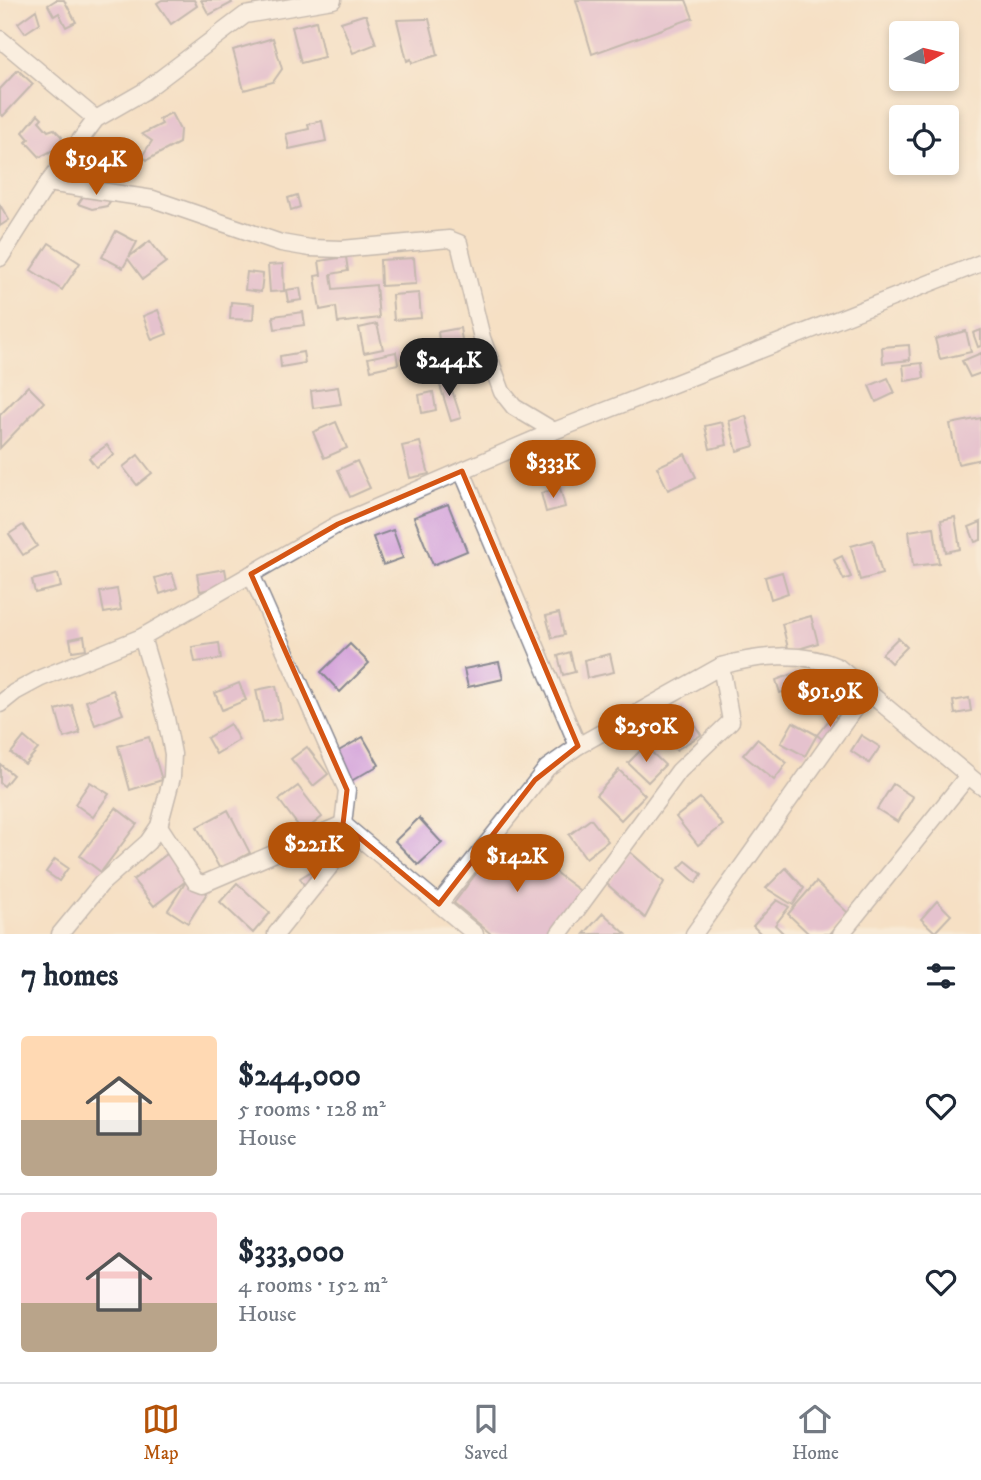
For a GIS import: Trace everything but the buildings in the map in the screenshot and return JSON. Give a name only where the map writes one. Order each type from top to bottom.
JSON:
[{"type":"street","points":[[0,258],[48,183],[96,119],[143,92],[246,8],[333,0]]},
{"type":"street","points":[[0,39],[96,119]]},
{"type":"street","points":[[48,183],[153,199],[281,243],[310,248],[342,249],[449,239],[459,243],[479,326],[502,392],[514,407],[554,431]]},
{"type":"street","points":[[0,704],[15,692],[41,678],[142,637],[338,524],[554,431],[981,263]]},
{"type":"street","points":[[462,471],[578,746]]},
{"type":"street","points":[[251,575],[344,783],[348,801],[349,830],[276,934]]},
{"type":"street","points":[[60,934],[78,909],[148,842],[159,826],[172,777],[173,754],[142,637]]},
{"type":"street","points":[[439,904],[534,780],[578,746],[721,666],[743,659],[778,656],[822,660],[838,667],[974,781],[841,934]]},
{"type":"street","points":[[559,934],[679,771],[731,721],[721,666]]},
{"type":"street","points":[[694,934],[866,692]]},
{"type":"street","points":[[159,826],[195,881],[203,884],[215,882],[349,830]]},
{"type":"street","points":[[349,830],[475,934]]},
{"type":"highlighted area","points":[[462,471],[578,746],[535,780],[439,904],[343,824],[347,790],[251,574],[338,524]]}]
